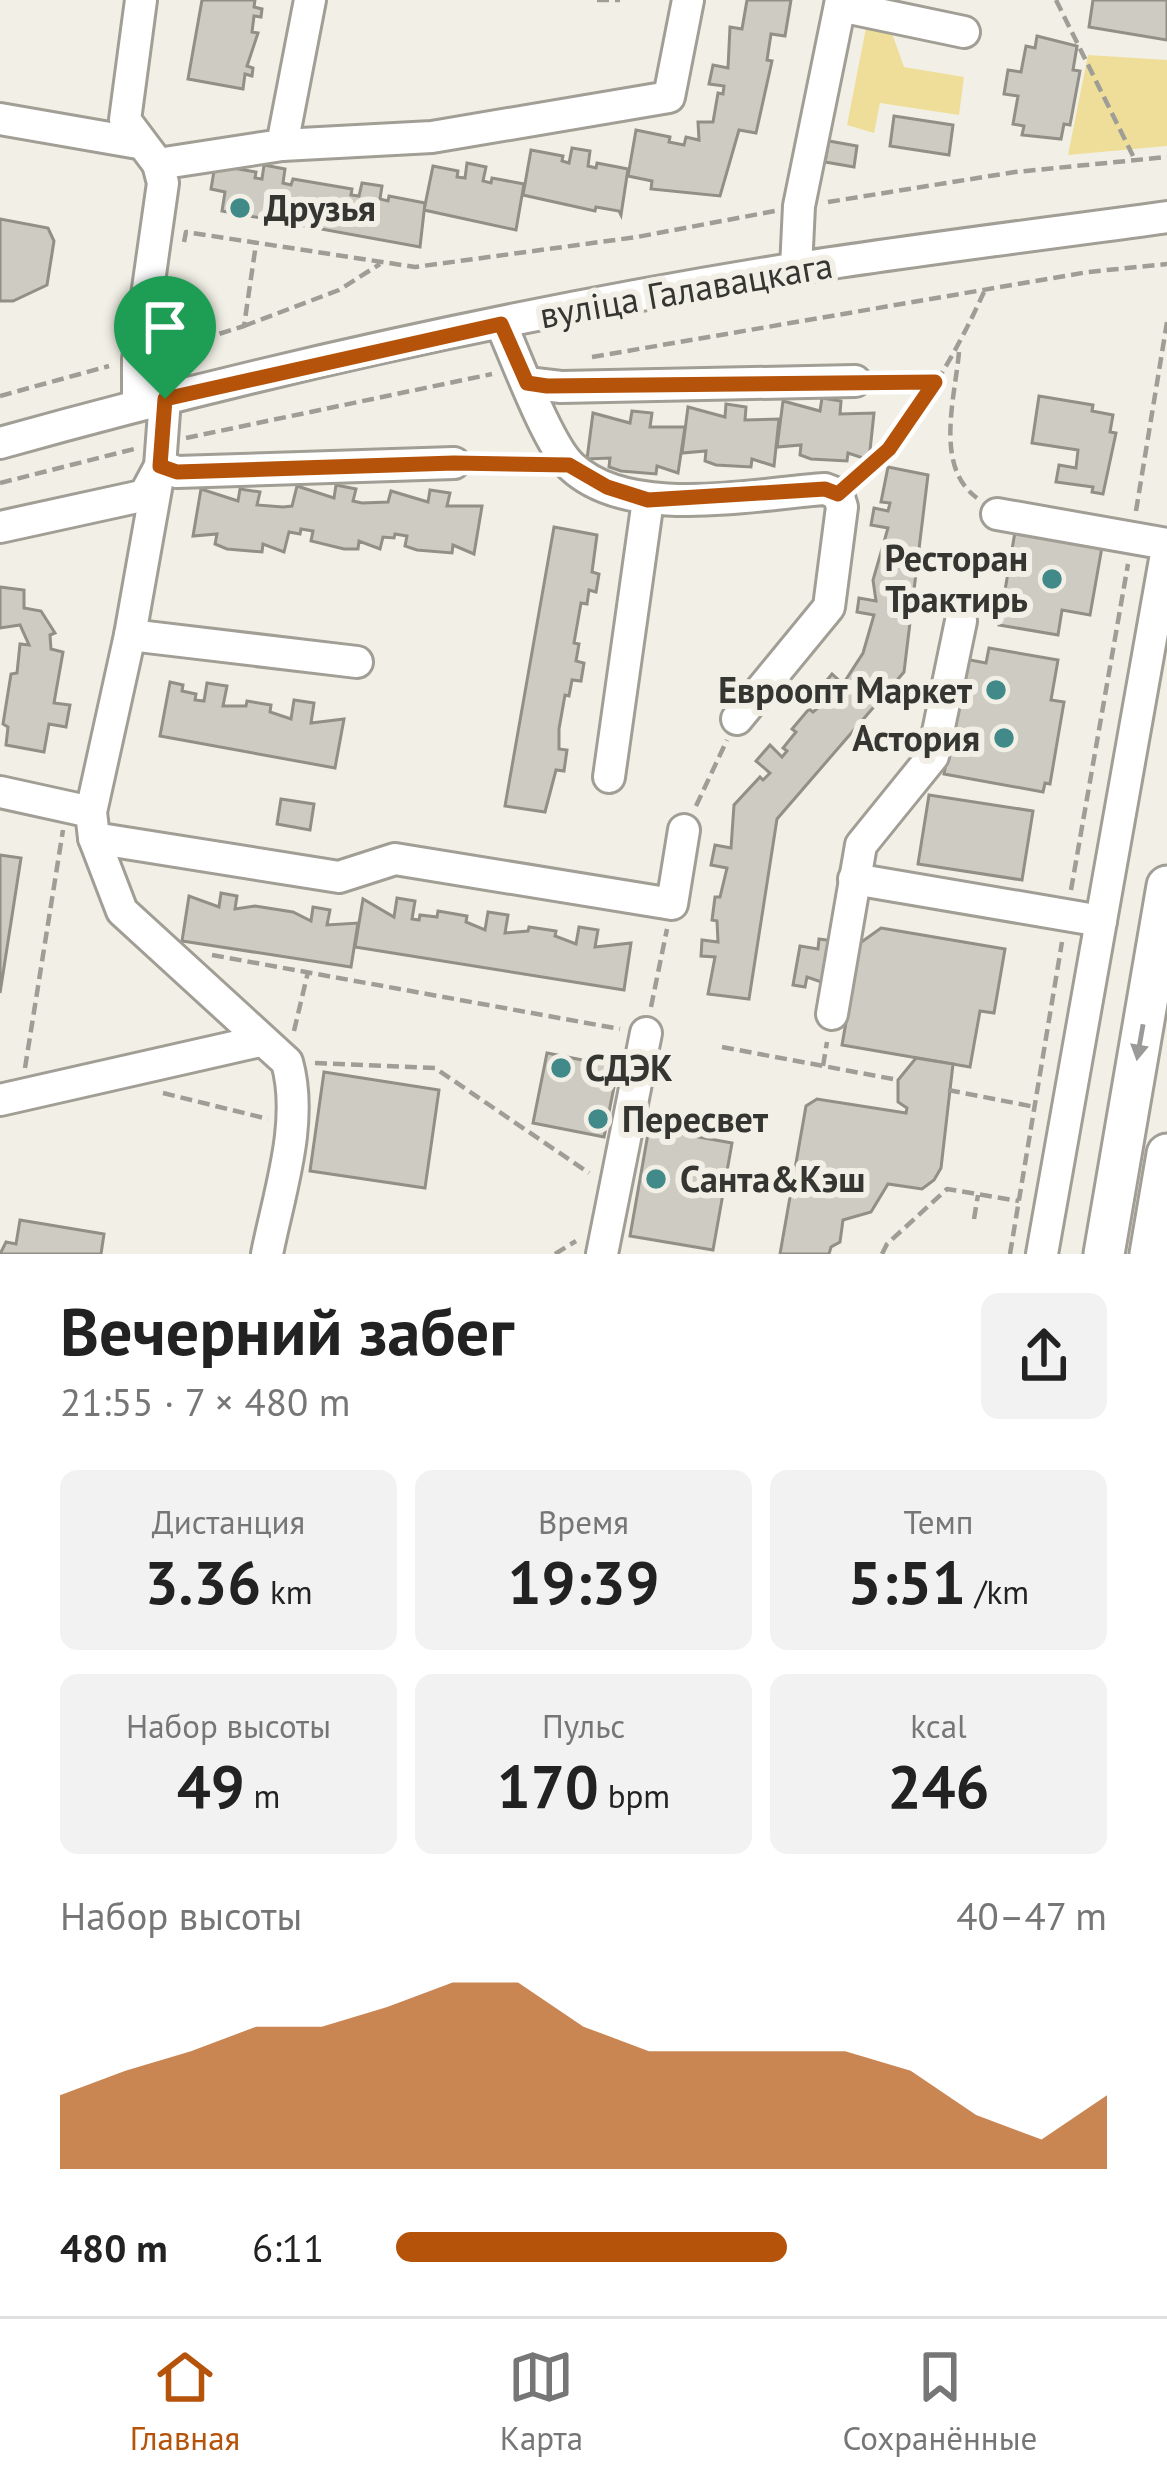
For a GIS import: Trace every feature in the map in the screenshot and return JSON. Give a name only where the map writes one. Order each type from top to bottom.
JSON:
[{"type":"main road","points":[[1104,1254],[1167,886]]},
{"type":"main road","points":[[1150,1254],[1167,1154]]},
{"type":"street","points":[[141,0],[124,111],[128,129],[148,153],[163,183],[138,359],[152,402],[160,466],[130,635],[84,819],[122,910],[287,1062],[294,1088],[275,1253]]},
{"type":"street","points":[[282,146],[310,0]]},
{"type":"street","points":[[0,119],[148,153],[432,137],[668,97],[688,0]]},
{"type":"street","points":[[796,268],[799,206],[841,3],[964,32]]},
{"type":"street","name":"вуліца Галавацкага","points":[[0,443],[152,402],[501,324],[796,268],[1167,217]]},
{"type":"street","points":[[501,324],[569,465],[607,487],[648,500],[825,489],[838,494],[842,507],[829,607],[737,719]]},
{"type":"street","points":[[527,383],[561,387],[855,381]]},
{"type":"street","points":[[160,466],[177,472],[454,463]]},
{"type":"street","points":[[0,526],[145,494],[160,466]]},
{"type":"street","points":[[609,777],[648,500]]},
{"type":"street","points":[[998,514],[1167,546],[1042,1254]]},
{"type":"street","points":[[832,1014],[861,845],[933,756],[961,621]]},
{"type":"street","points":[[130,635],[357,662]]},
{"type":"street","points":[[1135,730],[1167,736]]},
{"type":"street","points":[[0,792],[84,819],[339,878],[395,859],[672,904],[684,830]]},
{"type":"street","points":[[854,880],[1101,921]]},
{"type":"street","points":[[602,1254],[646,1033]]},
{"type":"street","points":[[10,1098],[260,1041]]},
{"type":"path","points":[[597,0],[620,0]]},
{"type":"path","points":[[1056,0],[1135,160]]},
{"type":"path","points":[[182,254],[186,232],[415,267],[637,236],[1015,172],[1167,157]]},
{"type":"path","points":[[244,326],[256,244]]},
{"type":"path","points":[[159,353],[339,290],[382,262]]},
{"type":"path","points":[[838,494],[889,449],[959,346],[986,289]]},
{"type":"path","points":[[171,322],[185,370]]},
{"type":"path","points":[[1010,1254],[1167,322]]},
{"type":"path","points":[[959,346],[950,459],[964,489],[998,514]]},
{"type":"path","points":[[0,396],[121,364]]},
{"type":"path","points":[[855,381],[935,382]]},
{"type":"path","points":[[203,422],[207,434]]},
{"type":"path","points":[[454,463],[569,465]]},
{"type":"path","points":[[684,830],[737,719]]},
{"type":"path","points":[[10,1098],[84,819]]},
{"type":"path","points":[[165,946],[646,1033],[672,904]]},
{"type":"path","points":[[308,972],[287,1062],[436,1068],[615,1191]]},
{"type":"path","points":[[722,1047],[898,1080]]},
{"type":"path","points":[[948,1090],[1035,1107]]},
{"type":"path","points":[[164,1093],[291,1124]]},
{"type":"path","points":[[882,1254],[886,1244],[947,1189],[1019,1201]]},
{"type":"path","points":[[974,1219],[979,1194]]},
{"type":"shaded area","points":[[867,23],[890,28],[904,67],[964,77],[959,115],[880,103],[874,133],[847,125]]},
{"type":"shaded area","points":[[1088,55],[1167,60],[1167,146],[1068,155]]},
{"type":"building","points":[[202,0],[255,0],[254,7],[262,9],[261,17],[254,16],[252,32],[258,33],[247,66],[253,68],[252,76],[245,74],[243,89],[188,79]]},
{"type":"building","points":[[747,0],[791,0],[785,36],[771,34],[767,60],[772,61],[756,133],[739,130],[720,196],[651,189],[652,181],[628,176],[636,130],[684,145],[686,137],[699,140],[698,122],[713,122],[718,93],[723,94],[724,86],[709,84],[713,65],[728,68],[730,27],[742,29]]},
{"type":"building","points":[[1093,0],[1167,0],[1167,40],[1089,27]]},
{"type":"building","points":[[1037,36],[1077,46],[1073,70],[1080,71],[1070,125],[1064,124],[1061,139],[1022,135],[1024,126],[1013,124],[1018,96],[1004,94],[1008,70],[1021,72],[1026,46],[1035,48]]},
{"type":"building","points":[[894,116],[953,125],[949,155],[890,146]]},
{"type":"building","points":[[829,141],[857,146],[854,167],[825,162]]},
{"type":"building","points":[[572,148],[590,151],[588,166],[596,168],[597,163],[628,169],[621,215],[523,195],[531,150],[563,156],[562,161],[569,163]]},
{"type":"building","points":[[467,163],[486,167],[483,181],[491,183],[492,178],[524,184],[516,230],[424,210],[433,166],[458,171],[457,177],[465,178]]},
{"type":"building","points":[[215,165],[256,172],[255,178],[262,179],[264,165],[285,169],[283,183],[291,185],[293,179],[352,189],[351,195],[359,196],[362,183],[382,186],[380,199],[388,201],[389,196],[425,203],[420,247],[222,211],[225,192],[211,189]]},
{"type":"building","points":[[0,219],[48,228],[54,241],[47,285],[13,301],[0,301]]},
{"type":"building","points":[[1039,396],[1093,405],[1092,411],[1113,415],[1110,432],[1116,433],[1103,494],[1092,492],[1093,487],[1056,482],[1059,465],[1076,468],[1078,450],[1032,443]]},
{"type":"building","points":[[822,398],[841,401],[840,414],[874,413],[869,460],[848,453],[847,461],[811,459],[800,455],[801,445],[777,447],[783,401],[820,411]]},
{"type":"building","points":[[726,404],[746,407],[745,420],[779,419],[774,466],[752,459],[751,467],[716,465],[705,461],[706,451],[682,453],[688,407],[725,417]]},
{"type":"building","points":[[632,411],[652,413],[650,427],[685,427],[678,473],[657,466],[656,474],[621,471],[609,467],[610,458],[587,459],[593,413],[630,423]]},
{"type":"building","points":[[888,467],[928,475],[904,672],[777,819],[749,999],[708,994],[715,957],[701,956],[702,940],[718,942],[717,921],[712,920],[727,868],[711,865],[715,845],[731,848],[734,805],[760,777],[763,780],[770,773],[756,761],[770,745],[782,757],[796,732],[792,729],[809,709],[813,712],[833,695],[823,685],[832,674],[843,684],[863,653],[874,615],[857,612],[859,598],[876,601],[873,580],[888,528],[871,525],[874,508],[888,511],[890,503],[881,502]]},
{"type":"building","points":[[336,485],[356,489],[353,501],[362,503],[388,502],[391,491],[428,502],[430,490],[450,493],[447,506],[482,506],[474,554],[453,545],[452,553],[417,550],[405,546],[407,536],[395,534],[394,538],[383,537],[380,549],[359,541],[358,549],[344,549],[311,541],[313,531],[301,529],[300,534],[289,532],[284,552],[263,544],[262,552],[227,549],[215,544],[217,534],[193,536],[201,489],[238,501],[240,489],[260,492],[257,505],[283,507],[292,506],[297,486],[334,498]]},
{"type":"building","points":[[554,527],[597,535],[592,572],[599,574],[596,592],[589,590],[587,604],[581,603],[574,643],[579,644],[576,661],[584,663],[581,681],[572,680],[569,696],[565,695],[559,729],[559,749],[567,750],[564,771],[556,770],[545,812],[505,806]]},
{"type":"building","name":"Ресторан Трактирь","points":[[1015,532],[1102,547],[1090,615],[1062,610],[1058,635],[999,625]]},
{"type":"building","points":[[0,587],[24,590],[24,608],[41,611],[55,633],[50,635],[51,649],[63,652],[54,703],[70,705],[66,727],[49,724],[44,752],[6,745],[8,727],[3,724],[11,674],[17,673],[20,644],[29,645],[20,625],[0,628]]},
{"type":"building","name":"Астория","points":[[989,648],[1058,660],[1051,700],[1064,702],[1050,784],[1045,783],[1043,792],[944,774],[965,659],[986,663]]},
{"type":"building","points":[[170,682],[183,685],[182,691],[204,701],[207,683],[227,686],[223,706],[246,706],[247,701],[271,705],[270,712],[291,719],[294,700],[314,703],[311,723],[344,719],[335,768],[160,736]]},
{"type":"building","points":[[929,795],[1033,811],[1022,880],[918,864]]},
{"type":"building","points":[[281,799],[314,804],[310,830],[277,824]]},
{"type":"building","points":[[0,855],[21,858],[0,993]]},
{"type":"building","points":[[221,893],[237,896],[235,909],[255,906],[293,912],[311,921],[313,907],[330,910],[327,925],[358,923],[351,967],[182,941],[189,896],[219,907]]},
{"type":"building","points":[[397,898],[415,901],[412,919],[437,917],[438,911],[467,916],[466,922],[485,930],[488,912],[508,915],[505,933],[528,931],[529,927],[556,931],[555,936],[576,944],[579,927],[598,930],[595,947],[631,943],[624,990],[355,947],[363,899],[394,917]]},
{"type":"building","points":[[881,928],[1005,949],[994,1013],[980,1011],[970,1067],[842,1045],[860,943]]},
{"type":"building","points":[[819,939],[834,941],[827,984],[807,977],[805,987],[793,985],[800,946],[818,949]]},
{"type":"building","points":[[547,1053],[618,1067],[604,1137],[533,1123]]},
{"type":"building","points":[[916,1058],[953,1064],[941,1168],[934,1180],[922,1189],[888,1184],[871,1212],[843,1220],[840,1242],[829,1254],[780,1254],[806,1106],[817,1099],[906,1113],[907,1108],[898,1102],[898,1080]]},
{"type":"building","points":[[324,1072],[439,1090],[425,1188],[310,1171]]},
{"type":"building","points":[[649,1128],[732,1143],[713,1250],[630,1236]]},
{"type":"building","points":[[20,1220],[104,1234],[101,1254],[0,1254],[6,1242],[16,1244]]},
{"type":"place","name":"Друзья","points":[[240,208]]},
{"type":"place","name":"Ресторан Трактирь","points":[[1052,579]]},
{"type":"place","name":"Евроопт Маркет","points":[[996,690]]},
{"type":"place","name":"Астория","points":[[1004,738]]},
{"type":"place","name":"СДЭК","points":[[561,1068]]},
{"type":"place","name":"Пересвет","points":[[598,1119]]},
{"type":"place","name":"Санта&Кэш","points":[[656,1179]]},
{"type":"route","points":[[501,324],[527,383],[547,386],[935,382],[889,449],[838,494],[825,489],[648,500],[607,487],[569,465],[454,463],[177,472],[160,466],[165,399],[501,324]]}]
